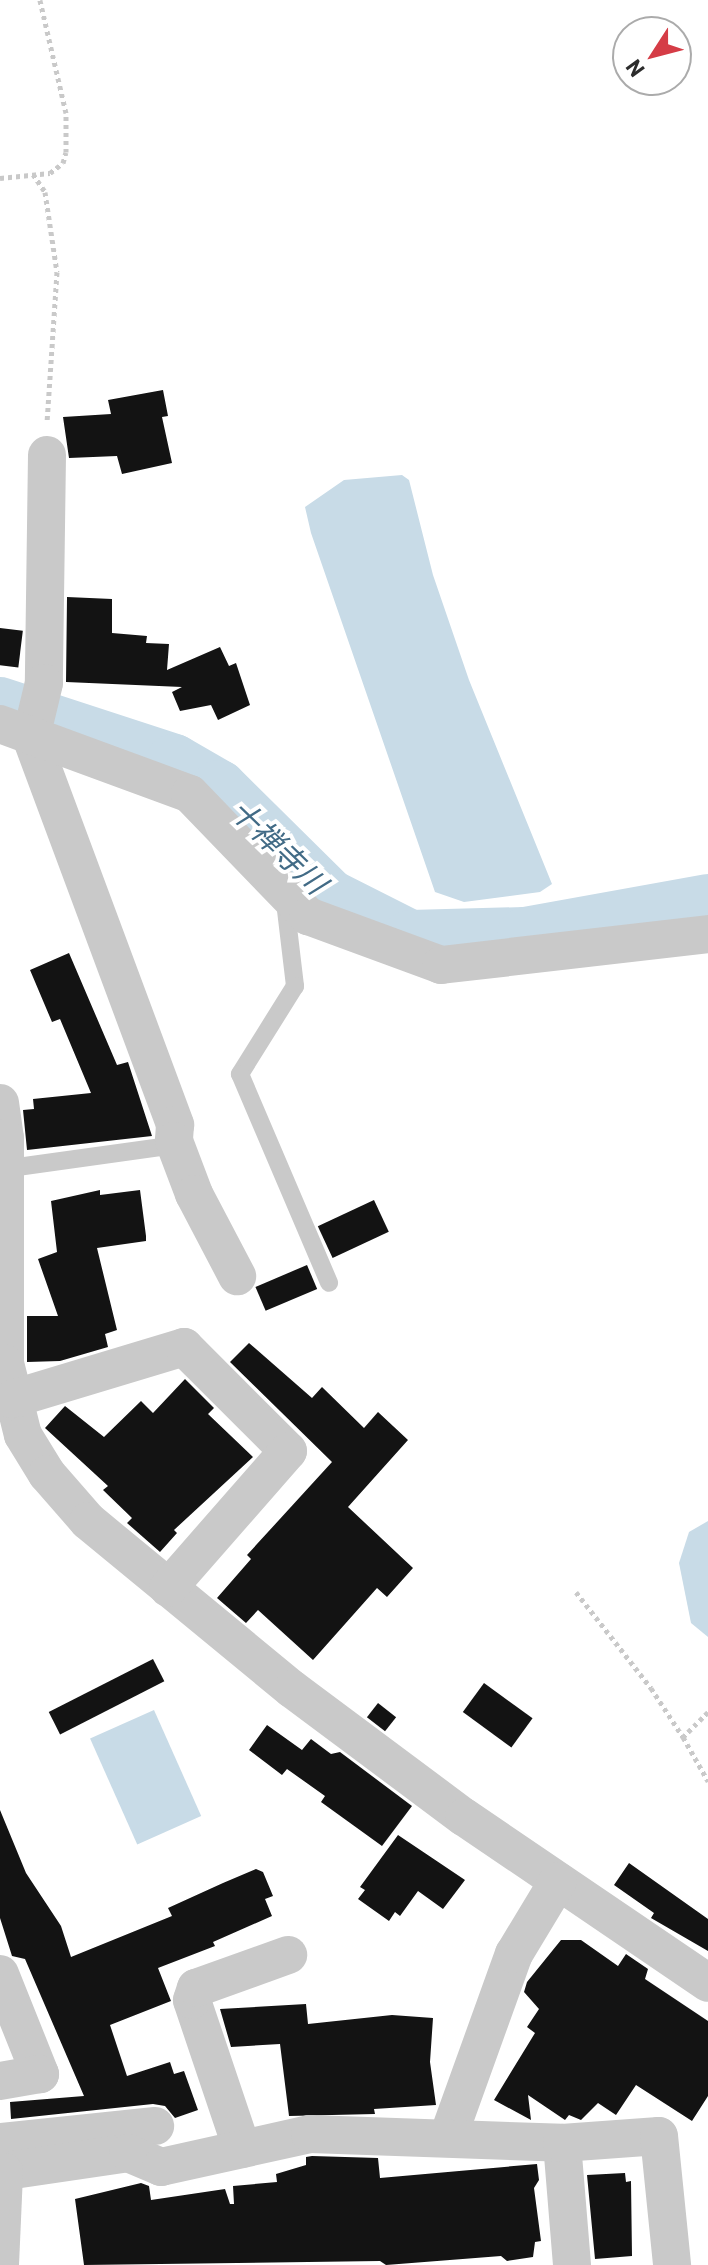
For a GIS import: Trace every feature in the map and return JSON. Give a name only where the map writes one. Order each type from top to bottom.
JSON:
[{"type":"street","points":[[47,455],[26,724],[175,1125],[176,1145],[194,1194],[237,1276]]},
{"type":"street","points":[[26,724],[190,794],[284,895],[308,916],[441,965],[708,934]]},
{"type":"street","points":[[0,1103],[3,1332],[12,1399],[23,1435],[47,1474],[88,1521],[292,1689],[558,1881],[708,1983]]},
{"type":"street","points":[[12,1399],[184,1347],[288,1451],[168,1588]]},
{"type":"street","points":[[448,2137],[514,1954],[558,1881]]},
{"type":"street","points":[[242,2149],[192,2000],[196,1988],[288,1955]]},
{"type":"street","points":[[0,1974],[40,2074],[0,2081]]},
{"type":"street","points":[[1,2162],[155,2126]]},
{"type":"street","points":[[1,2162],[128,2153],[161,2167],[310,2134],[562,2143],[659,2136],[672,2265]]},
{"type":"street","points":[[562,2143],[572,2265]]},
{"type":"street","points":[[0,2265],[1,2162]]},
{"type":"lane","points":[[284,895],[295,986],[240,1074],[329,1283]]},
{"type":"lane","points":[[2,1190],[176,1145]]},
{"type":"path","points":[[0,178],[50,173],[63,163],[67,133],[40,0]]},
{"type":"path","points":[[33,174],[45,192],[57,272],[47,455]]},
{"type":"path","points":[[576,1592],[651,1688],[708,1781]]},
{"type":"path","points":[[683,1737],[708,1712]]},
{"type":"water","points":[[402,475],[409,480],[433,575],[469,680],[552,884],[540,892],[464,902],[435,892],[311,533],[305,507],[344,480]]},
{"type":"water","points":[[708,1521],[708,1637],[691,1623],[679,1563],[689,1532]]},
{"type":"water","points":[[154,1710],[201,1816],[137,1844],[90,1738]]},
{"type":"building","points":[[163,390],[168,416],[162,417],[172,463],[122,474],[117,456],[69,458],[63,417],[111,414],[108,400]]},
{"type":"building","points":[[67,597],[112,599],[112,633],[147,636],[146,643],[169,644],[167,670],[220,647],[229,666],[236,663],[250,705],[218,720],[211,705],[180,711],[172,692],[182,687],[66,682]]},
{"type":"building","points":[[0,628],[23,631],[18,668],[0,665]]},
{"type":"building","points":[[69,953],[117,1065],[128,1062],[152,1136],[27,1150],[23,1110],[34,1109],[33,1099],[91,1093],[60,1019],[52,1022],[30,970]]},
{"type":"building","points":[[100,1190],[100,1195],[140,1190],[146,1236],[146,1241],[97,1248],[117,1330],[105,1334],[108,1347],[60,1361],[27,1362],[27,1316],[58,1316],[38,1259],[57,1252],[51,1201]]},
{"type":"building","points":[[374,1200],[389,1232],[333,1258],[318,1226]]},
{"type":"building","points":[[307,1265],[317,1289],[266,1311],[255,1287]]},
{"type":"building","points":[[249,1343],[312,1398],[322,1387],[364,1428],[378,1412],[408,1440],[348,1507],[413,1568],[387,1597],[377,1588],[313,1660],[258,1610],[246,1623],[217,1598],[251,1559],[247,1555],[332,1462],[230,1362]]},
{"type":"building","points":[[185,1379],[214,1408],[208,1414],[253,1457],[174,1530],[177,1533],[160,1552],[127,1523],[132,1518],[103,1490],[108,1486],[45,1428],[65,1406],[104,1437],[141,1401],[153,1413]]},
{"type":"building","points":[[153,1659],[164,1681],[60,1734],[49,1712]]},
{"type":"building","points":[[484,1683],[533,1718],[511,1747],[463,1712]]},
{"type":"building","points":[[378,1703],[396,1717],[385,1731],[367,1717]]},
{"type":"building","points":[[267,1725],[302,1750],[311,1739],[331,1754],[340,1752],[412,1806],[382,1846],[321,1802],[325,1796],[287,1769],[282,1775],[249,1750]]},
{"type":"building","points":[[0,1810],[26,1873],[61,1926],[71,1957],[172,1916],[168,1908],[223,1883],[256,1869],[263,1872],[273,1896],[265,1899],[272,1916],[213,1942],[215,1946],[158,1968],[171,2001],[110,2025],[127,2076],[170,2062],[174,2074],[184,2071],[198,2110],[175,2118],[165,2106],[153,2104],[11,2119],[10,2102],[84,2096],[25,1959],[12,1956],[0,1918]]},
{"type":"building","points":[[398,1835],[465,1880],[443,1909],[418,1891],[400,1916],[395,1912],[389,1921],[358,1899],[365,1890],[360,1887]]},
{"type":"building","points":[[629,1863],[708,1919],[708,1951],[651,1918],[654,1913],[614,1885]]},
{"type":"building","points":[[561,1940],[581,1940],[618,1966],[626,1954],[648,1969],[645,1979],[708,2021],[708,2096],[692,2121],[636,2085],[616,2115],[598,2103],[581,2120],[569,2115],[565,2120],[528,2095],[531,2120],[494,2100],[535,2033],[527,2027],[539,2009],[524,1992],[527,1982]]},
{"type":"building","points":[[306,2004],[308,2024],[392,2015],[433,2018],[430,2062],[436,2105],[374,2109],[375,2114],[289,2116],[280,2044],[231,2047],[220,2009]]},
{"type":"building","points":[[306,2157],[378,2158],[380,2178],[537,2164],[539,2180],[534,2188],[541,2241],[535,2242],[533,2257],[507,2261],[501,2256],[386,2265],[380,2261],[84,2265],[75,2199],[141,2183],[149,2186],[151,2200],[225,2189],[230,2204],[234,2204],[233,2186],[277,2182],[276,2174],[306,2165]]},
{"type":"building","points":[[625,2173],[626,2182],[631,2181],[632,2256],[595,2259],[587,2175]]},
{"type":"waterway","name":"十禅寺川","points":[[0,705],[174,762],[219,788],[329,897],[410,938],[525,935],[708,902]]}]
